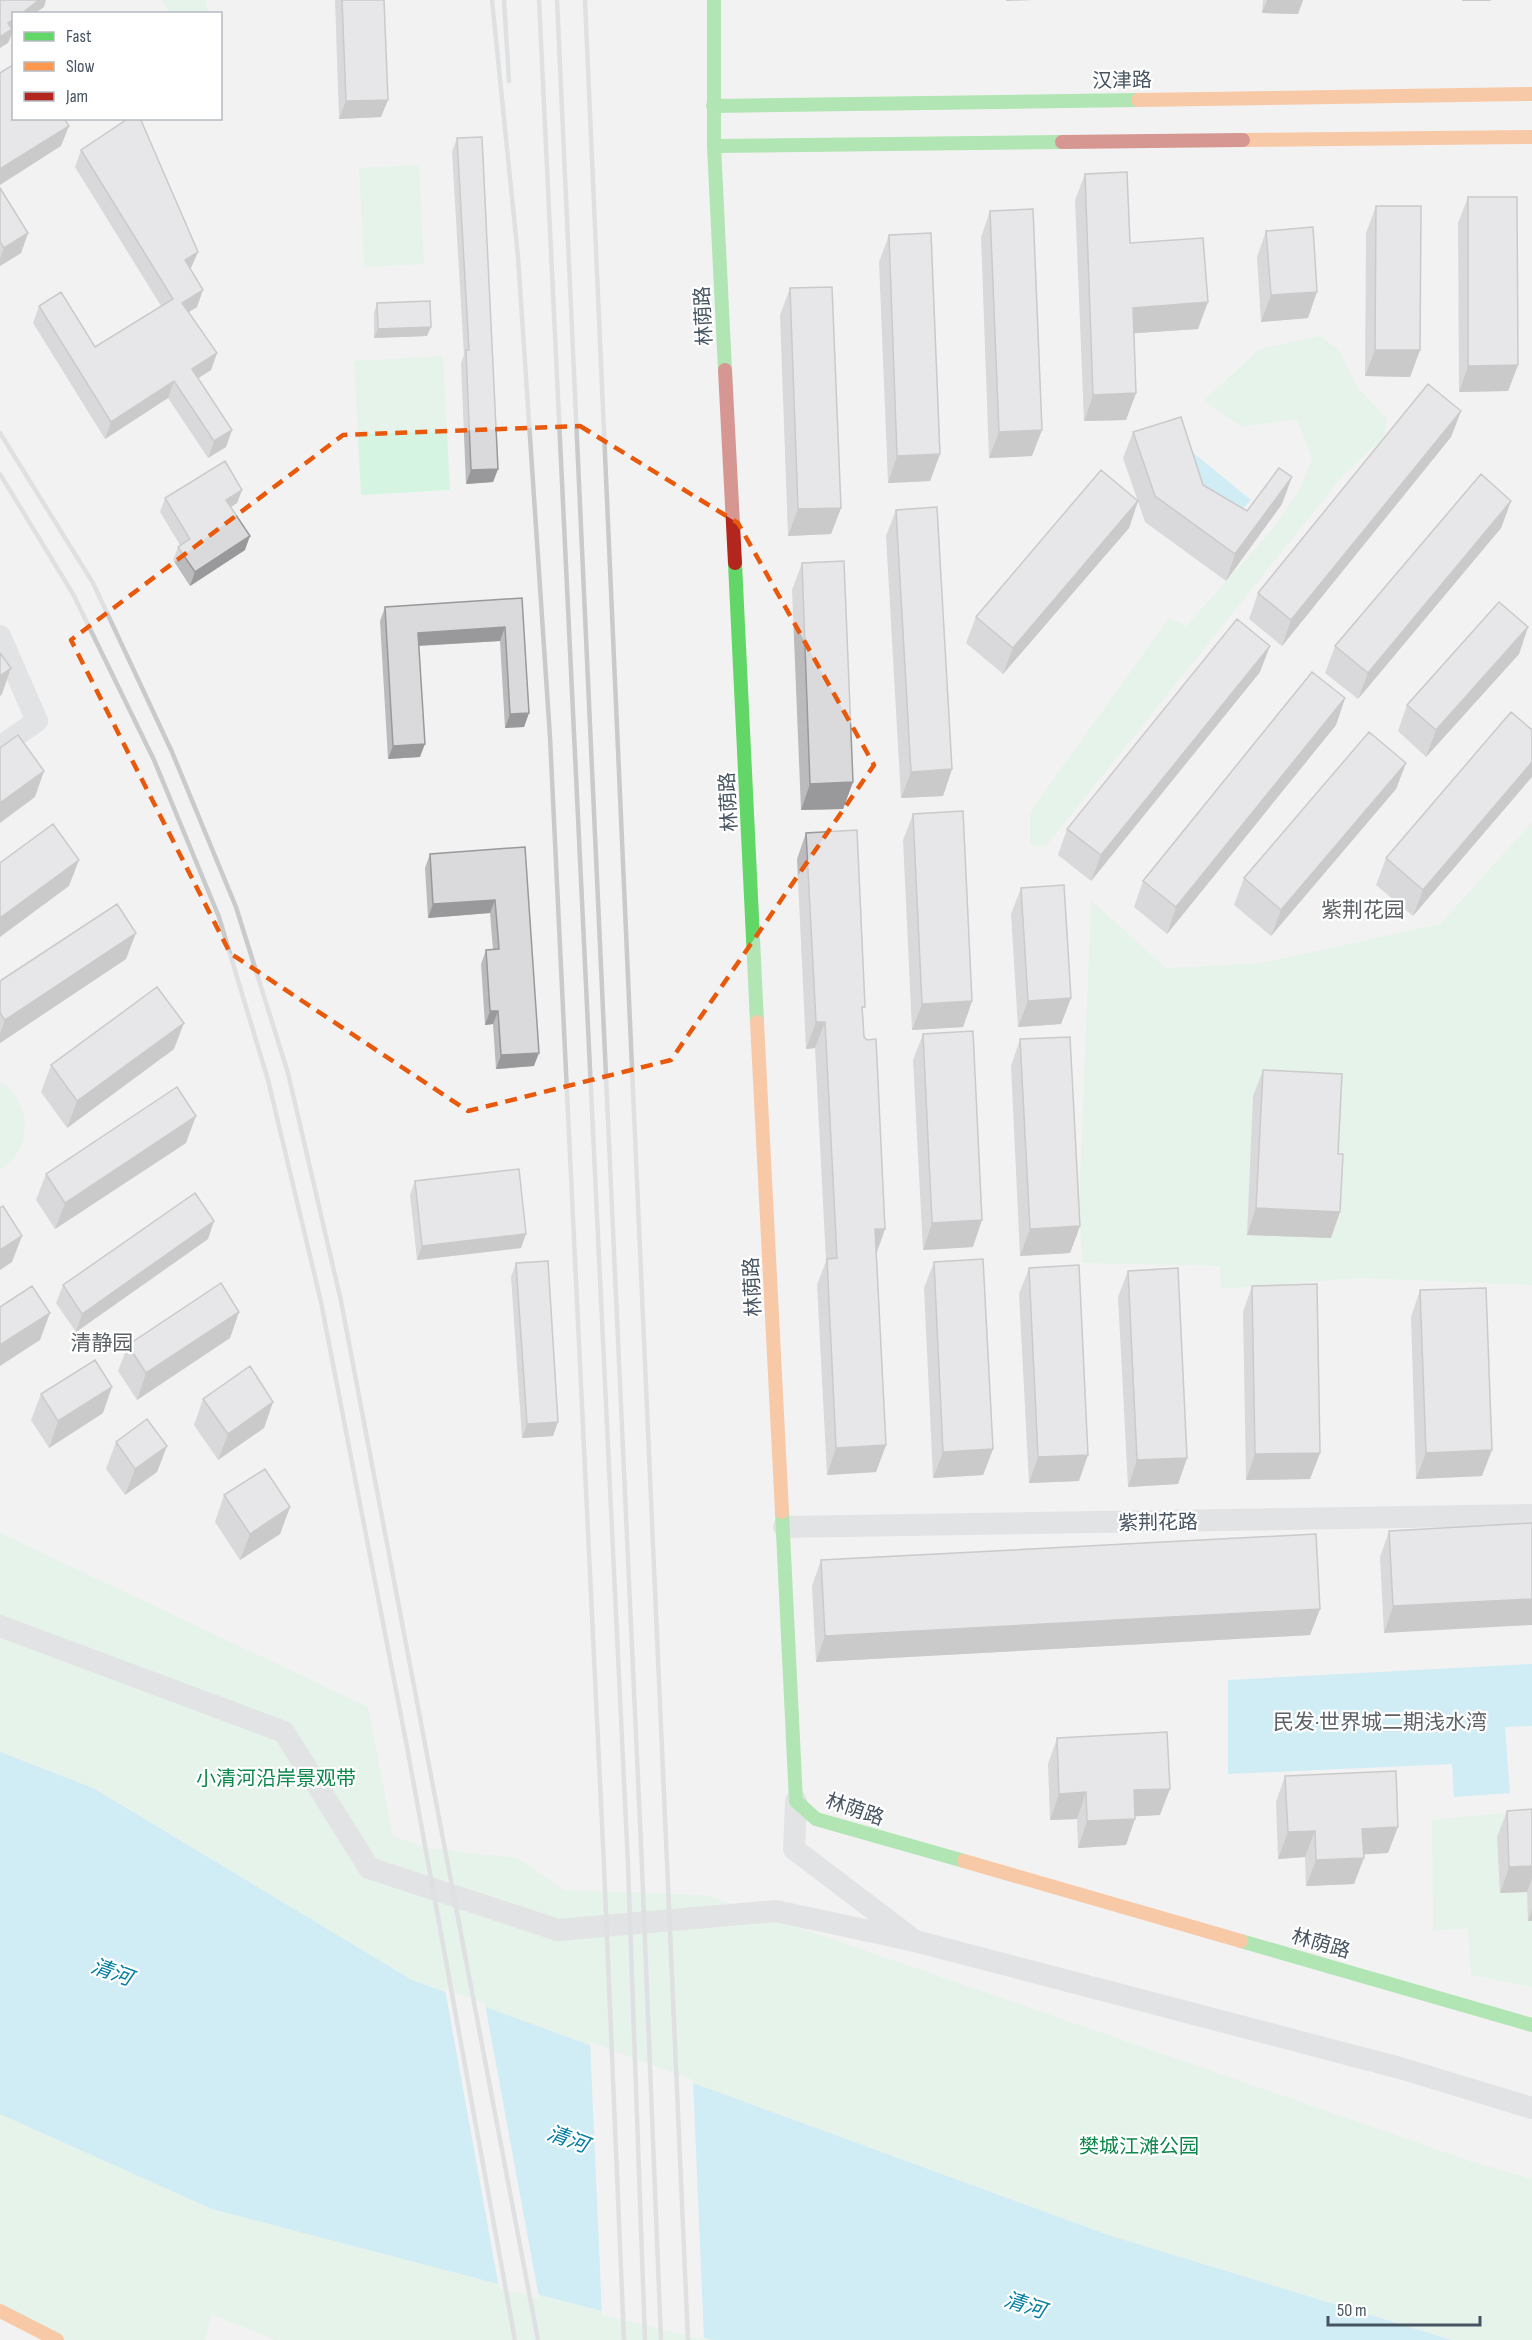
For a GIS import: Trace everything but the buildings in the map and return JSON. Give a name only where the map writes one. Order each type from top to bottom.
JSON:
[{"type":"street","name":"林荫路","points":[[714,0],[714,146],[796,1801],[816,1819],[1532,2025]]},
{"type":"street","name":"汉津路","points":[[713,106],[1532,94]]},
{"type":"street","points":[[714,146],[1532,137]]},
{"type":"street","points":[[0,636],[37,721],[0,747]]},
{"type":"street","name":"紫荆花路","points":[[784,1527],[1532,1515]]},
{"type":"street","points":[[0,1626],[284,1732],[369,1868],[558,1930],[776,1911],[915,1941],[1400,2068],[1532,2108]]},
{"type":"street","points":[[796,1801],[794,1849],[915,1941]]},
{"type":"street","points":[[0,2312],[57,2340]]},
{"type":"highlighted area","points":[[580,426],[738,523],[874,765],[671,1060],[468,1111],[230,953],[71,640],[343,435]]},
{"type":"green space","points":[[161,0],[206,0],[208,12],[169,12]]},
{"type":"green space","points":[[419,165],[424,264],[364,267],[359,168]]},
{"type":"green space","points":[[1320,336],[1338,349],[1358,388],[1387,419],[1384,438],[1345,473],[1046,846],[1030,845],[1030,812],[1169,618],[1186,626],[1271,531],[1299,491],[1312,459],[1297,419],[1241,427],[1204,400],[1260,349]]},
{"type":"green space","points":[[443,356],[450,490],[361,495],[354,361]]},
{"type":"green space","points":[[1532,822],[1532,1285],[1358,1278],[1221,1289],[1220,1266],[1082,1263],[1079,1206],[1091,900],[1166,968],[1262,963],[1440,924]]},
{"type":"green space","points":[[0,1082],[11,1090],[19,1101],[25,1126],[19,1151],[11,1162],[0,1170]]},
{"type":"green space","name":"樊城江滩公园","points":[[0,1533],[368,1707],[393,1836],[426,1848],[517,1858],[564,1890],[706,1895],[1470,2161],[1532,2179],[1532,2340],[1453,2340],[1108,2235],[412,1980],[93,1788],[0,1752]]},
{"type":"green space","points":[[1532,1810],[1532,1987],[1471,1975],[1468,1928],[1433,1931],[1432,1820]]},
{"type":"green space","points":[[0,2114],[212,2209],[713,2340],[275,2340],[212,2314],[205,2340],[57,2340],[0,2311]]},
{"type":"water","points":[[1181,443],[1251,500],[1230,522],[1196,498]]},
{"type":"water","points":[[1532,1664],[1532,1726],[1505,1727],[1510,1793],[1454,1797],[1452,1764],[1228,1774],[1228,1680]]},
{"type":"water","name":"清河","points":[[0,1752],[93,1788],[412,1980],[1108,2235],[1452,2340],[713,2340],[212,2209],[0,2114]]},
{"type":"pier","points":[[445,1989],[485,2004],[539,2298],[499,2288]]},
{"type":"pier","points":[[590,2042],[693,2080],[704,2340],[602,2315]]},
{"type":"railway","points":[[492,0],[518,257],[550,737],[604,1866],[624,2340]]},
{"type":"railway","points":[[504,0],[509,81]]},
{"type":"railway","points":[[539,0],[628,1865],[645,2340]]},
{"type":"railway","points":[[557,0],[642,1867],[661,2340]]},
{"type":"railway","points":[[585,0],[688,2340]]},
{"type":"railway","points":[[0,433],[93,583],[172,752],[236,907],[288,1073],[341,1301],[538,2340]]},
{"type":"railway","points":[[0,474],[73,594],[154,760],[219,917],[268,1080],[321,1302],[407,1747],[515,2340]]},
{"type":"traffic: fast","points":[[714,0],[714,146],[725,370]]},
{"type":"traffic: fast","points":[[713,106],[1138,100]]},
{"type":"traffic: fast","points":[[714,146],[1062,142]]},
{"type":"traffic: fast","points":[[735,563],[757,1022]]},
{"type":"traffic: fast","points":[[782,1512],[796,1801],[816,1819],[964,1861]]},
{"type":"traffic: fast","points":[[1241,1941],[1532,2025]]},
{"type":"traffic: slow","points":[[1138,100],[1532,94]]},
{"type":"traffic: slow","points":[[1243,140],[1532,137]]},
{"type":"traffic: slow","points":[[757,1022],[782,1512]]},
{"type":"traffic: slow","points":[[964,1861],[1241,1941]]},
{"type":"traffic: slow","points":[[0,2311],[57,2340]]},
{"type":"traffic: jam","points":[[1062,142],[1243,140]]},
{"type":"traffic: jam","points":[[725,370],[735,563]]},
{"type":"district","name":"紫荆花园","points":[[1363,910]]},
{"type":"district","name":"清静园","points":[[102,1343]]},
{"type":"district","name":"民发·世界城二期浅水湾","points":[[1380,1722]]},
{"type":"park label","name":"小清河沿岸景观带","points":[[276,1778]]}]
